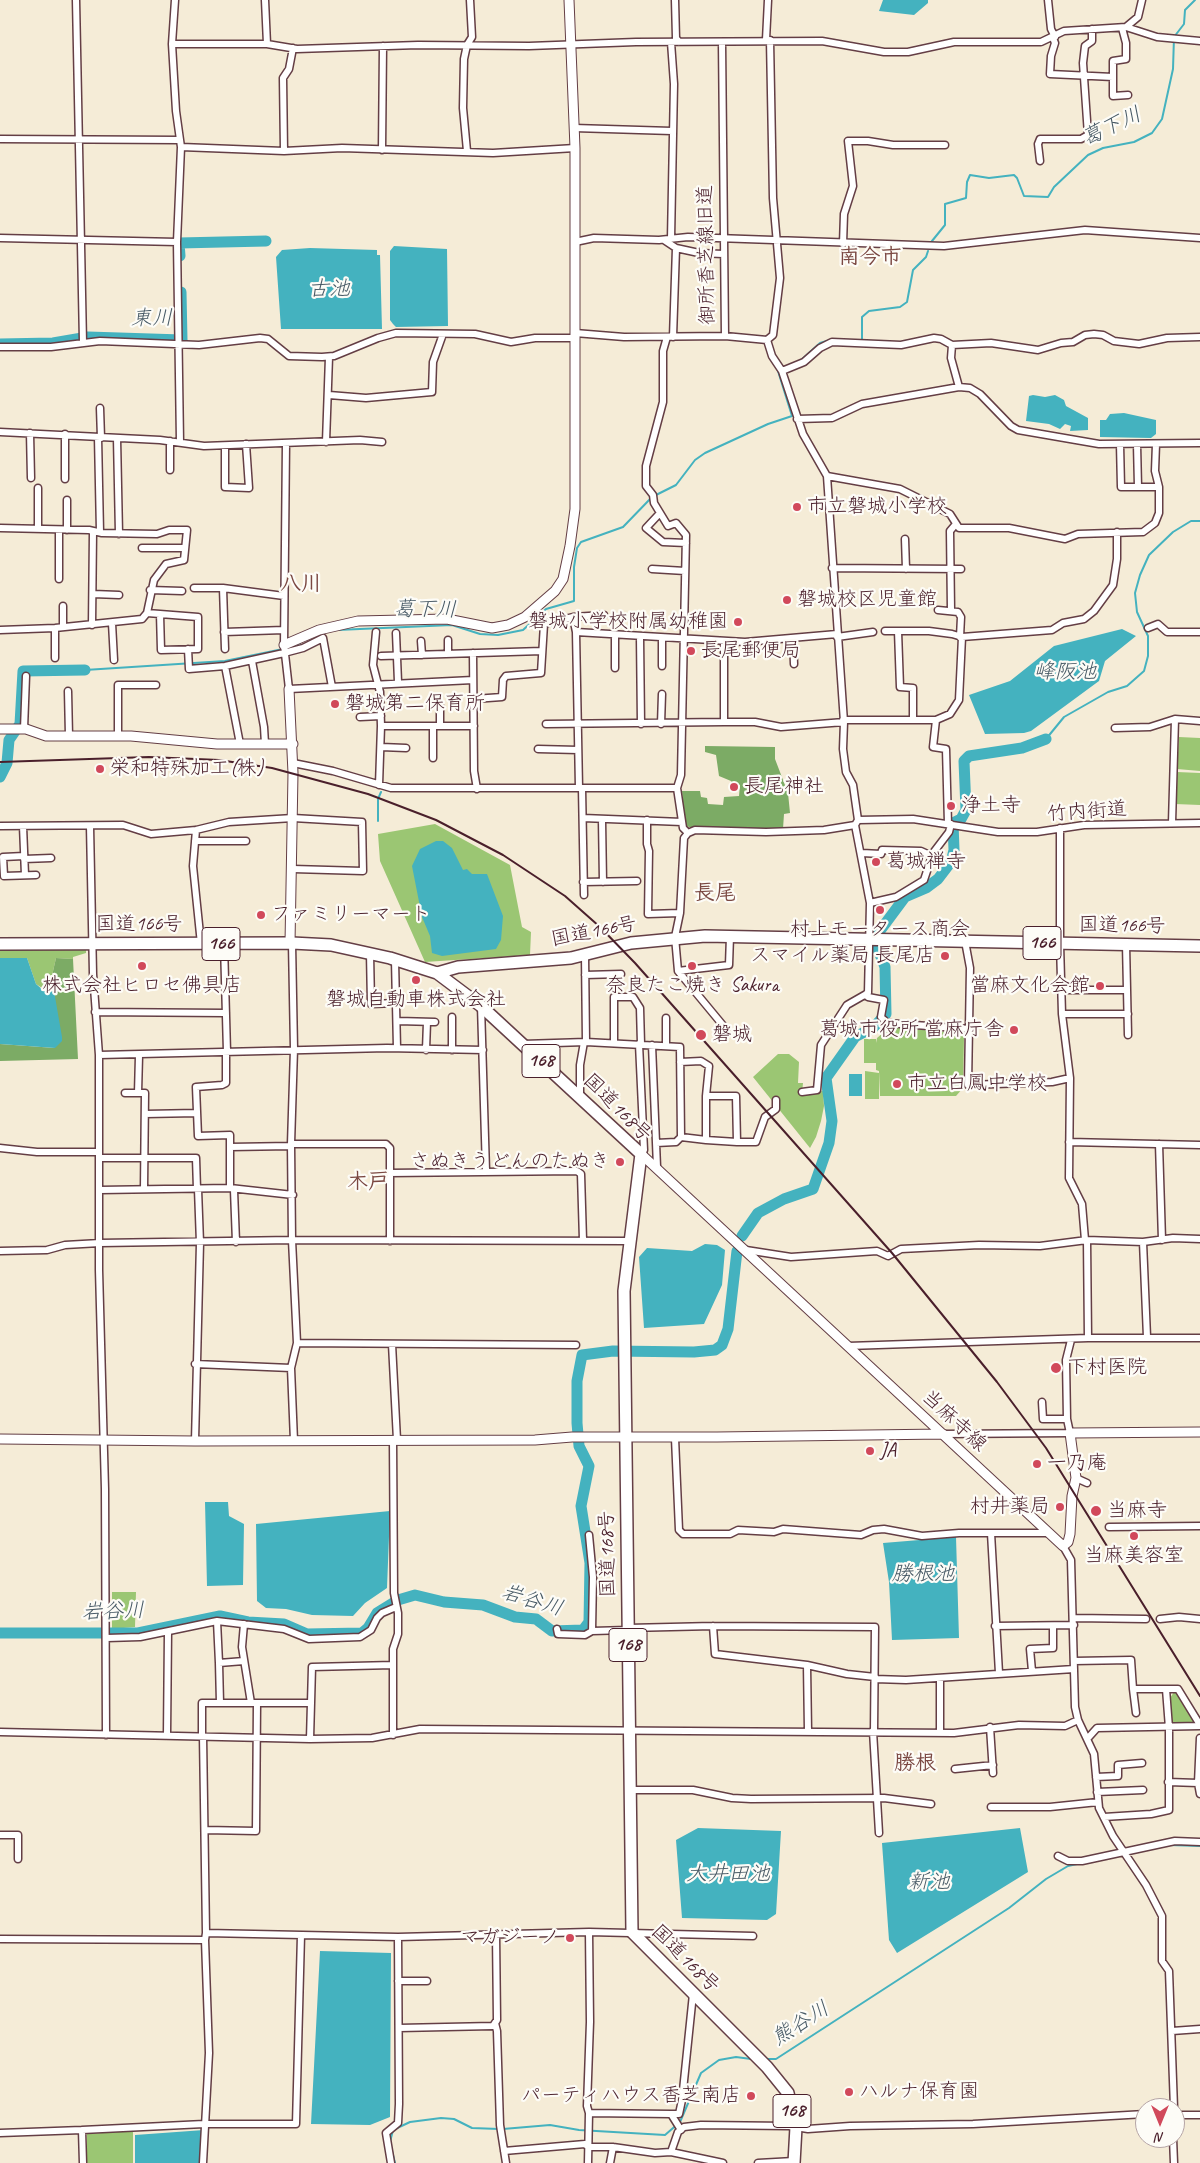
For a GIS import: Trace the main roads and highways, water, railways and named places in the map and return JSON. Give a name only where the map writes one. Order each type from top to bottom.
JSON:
[{"type":"highway","name":"国道166号","points":[[0,944],[331,945],[370,953],[437,973],[458,968],[545,961],[585,955],[631,943],[675,937],[884,938],[1060,944],[1200,946]]},
{"type":"highway","name":"国道168号","points":[[437,973],[481,1006],[641,1154],[624,1291],[632,1932],[767,2067],[788,2093],[796,2127],[794,2162]]},
{"type":"water","points":[[883,0],[928,0],[928,3],[914,15],[879,11]]},
{"type":"water","points":[[394,246],[447,249],[448,326],[396,327],[390,320],[390,251]]},
{"type":"water","name":"古池","points":[[310,248],[377,250],[377,255],[380,255],[382,329],[281,329],[276,257],[282,250]]},
{"type":"water","points":[[1055,395],[1064,400],[1066,406],[1088,418],[1088,430],[1070,431],[1071,426],[1065,424],[1060,429],[1049,424],[1026,421],[1029,396],[1045,397]]},
{"type":"water","points":[[1124,413],[1156,420],[1156,434],[1151,438],[1100,437],[1100,420],[1106,420],[1110,414]]},
{"type":"water","name":"峰阪池","points":[[1122,629],[1136,636],[1105,661],[1099,681],[1031,731],[1024,733],[985,734],[969,695],[1010,681],[1054,646]]},
{"type":"water","points":[[436,841],[443,841],[452,848],[463,870],[467,869],[472,874],[487,874],[503,916],[501,940],[496,949],[442,956],[432,953],[430,936],[422,917],[412,866],[420,849]]},
{"type":"water","points":[[0,958],[27,958],[36,984],[43,990],[54,991],[62,1037],[62,1041],[55,1048],[0,1044]]},
{"type":"water","points":[[849,1074],[862,1074],[862,1096],[849,1096]]},
{"type":"water","points":[[705,1244],[717,1245],[725,1250],[722,1285],[704,1324],[644,1328],[639,1257],[647,1248],[692,1251]]},
{"type":"water","points":[[205,1502],[228,1502],[229,1516],[244,1524],[243,1585],[207,1586]]},
{"type":"water","points":[[390,1511],[387,1588],[365,1603],[353,1616],[312,1615],[286,1609],[266,1608],[257,1601],[256,1524]]},
{"type":"water","name":"勝根池","points":[[956,1537],[959,1638],[892,1640],[889,1582],[883,1543]]},
{"type":"water","name":"大井田池","points":[[698,1828],[781,1831],[776,1914],[767,1920],[682,1918],[676,1840]]},
{"type":"water","name":"新池","points":[[1020,1828],[1028,1872],[897,1953],[889,1940],[882,1843]]},
{"type":"water","points":[[320,1951],[391,1953],[390,2117],[370,2125],[311,2124]]},
{"type":"water","points":[[204,2130],[201,2163],[135,2163],[135,2135]]},
{"type":"waterway","name":"葛下川","points":[[932,241],[945,225],[945,204],[966,198],[967,182],[970,175],[989,178],[1014,175],[1024,196],[1048,197],[1054,187],[1088,155],[1103,148],[1134,142],[1152,133],[1162,119],[1173,69],[1174,37],[1184,24],[1185,10],[1195,0]]},
{"type":"waterway","name":"東川","points":[[180,256],[179,243],[266,241]]},
{"type":"waterway","name":"葛下川","points":[[862,340],[862,317],[869,311],[900,307],[907,302],[913,270],[926,257],[928,251]]},
{"type":"waterway","name":"東川","points":[[0,344],[53,343],[88,337],[182,340],[181,292]]},
{"type":"waterway","name":"葛下川","points":[[800,361],[820,343],[830,340]]},
{"type":"waterway","name":"葛下川","points":[[656,495],[676,485],[695,460],[705,453],[768,424],[792,416],[778,371]]},
{"type":"waterway","name":"葛下川","points":[[337,630],[452,625],[480,634],[498,635],[523,630],[546,609],[574,601],[574,567],[577,548],[581,542],[623,527],[652,497]]},
{"type":"waterway","name":"岩谷川","points":[[1046,739],[1064,717],[1108,692],[1127,686],[1144,671],[1148,656],[1148,636],[1137,612],[1135,593],[1140,575],[1149,555],[1173,532],[1191,521],[1200,521]]},
{"type":"waterway","name":"葛下川","points":[[290,647],[300,643]]},
{"type":"waterway","name":"葛下川","points":[[85,670],[225,661],[283,649]]},
{"type":"waterway","name":"葛下川","points":[[0,777],[7,763],[9,740],[20,724],[23,671],[85,670]]},
{"type":"waterway","name":"岩谷川","points":[[742,1236],[758,1213],[784,1199],[813,1189],[829,1143],[832,1121],[826,1078],[855,1037],[874,1027],[886,1014],[885,967],[876,944],[879,932],[905,897],[926,888],[938,879],[951,862],[954,850],[953,823],[961,819],[966,810],[964,761],[969,756],[1022,748],[1046,739]]},
{"type":"waterway","points":[[378,821],[378,799],[381,792]]},
{"type":"waterway","name":"岩谷川","points":[[0,1633],[138,1633],[220,1616],[248,1622],[284,1624],[307,1634],[362,1633],[368,1628],[377,1613],[398,1600],[415,1595],[444,1602],[483,1605],[515,1617],[536,1619],[552,1631],[583,1630],[589,1622],[590,1563],[581,1506],[589,1466],[579,1446],[577,1423],[577,1381],[582,1355],[613,1351],[694,1352],[715,1350],[722,1345],[728,1329],[737,1251]]},
{"type":"waterway","name":"熊谷川","points":[[1170,1845],[1200,1846]]},
{"type":"waterway","name":"熊谷川","points":[[766,2059],[776,2059],[1009,1908],[1046,1879],[1068,1866],[1077,1864]]},
{"type":"waterway","name":"熊谷川","points":[[503,2129],[550,2125],[579,2130],[665,2135],[680,2122],[701,2073],[719,2060],[736,2057],[751,2059]]},
{"type":"waterway","name":"熊谷川","points":[[390,2142],[393,2130],[410,2122],[441,2118],[454,2119],[472,2128],[499,2129]]},
{"type":"waterway","name":"熊谷川","points":[[391,2147],[395,2163]]},
{"type":"railway","points":[[0,762],[149,757],[219,760],[272,768],[368,794],[436,820],[503,855],[565,896],[600,927],[635,963],[892,1253],[997,1382],[1046,1448],[1200,1696]]},
{"type":"place","name":"市立磐城小学校","points":[[797,507]]},
{"type":"place","name":"磐城校区児童館","points":[[787,600]]},
{"type":"place","name":"磐城小学校附属幼稚園","points":[[738,622]]},
{"type":"place","name":"長尾郵便局","points":[[691,651]]},
{"type":"place","name":"磐城第二保育所","points":[[335,704]]},
{"type":"place","name":"栄和特殊加工(株)","points":[[100,769]]},
{"type":"place","name":"長尾神社","points":[[734,787]]},
{"type":"place","name":"浄土寺","points":[[951,806]]},
{"type":"place","name":"葛城禅寺","points":[[876,862]]},
{"type":"place","name":"村上モータース商会","points":[[880,910]]},
{"type":"place","name":"ファミリーマート","points":[[261,915]]},
{"type":"place","name":"スマイル薬局 長尾店","points":[[945,956]]},
{"type":"place","name":"株式会社ヒロセ佛具店","points":[[142,966]]},
{"type":"place","name":"奈良たこ焼き Sakura","points":[[692,966]]},
{"type":"place","name":"磐城自動車株式会社","points":[[416,980]]},
{"type":"place","name":"當麻文化会館","points":[[1100,986]]},
{"type":"place","name":"葛城市役所 當麻庁舎","points":[[1014,1030]]},
{"type":"place","name":"磐城","points":[[701,1035]]},
{"type":"place","name":"市立白鳳中学校","points":[[897,1084]]},
{"type":"place","name":"さぬきうどんのたぬき","points":[[620,1162]]},
{"type":"place","name":"下村医院","points":[[1056,1368]]},
{"type":"place","name":"JA","points":[[870,1451]]},
{"type":"place","name":"一乃庵","points":[[1037,1464]]},
{"type":"place","name":"村井薬局","points":[[1060,1507]]},
{"type":"place","name":"当麻寺","points":[[1096,1511]]},
{"type":"place","name":"当麻美容室","points":[[1134,1536]]},
{"type":"place","name":"マガジーノ","points":[[570,1938]]},
{"type":"place","name":"ハルナ保育園","points":[[849,2092]]},
{"type":"place","name":"パーティハウス香芝南店","points":[[751,2096]]},
{"type":"district","name":"南今市","points":[[870,257]]},
{"type":"district","name":"八川","points":[[301,584]]},
{"type":"district","name":"長尾","points":[[715,893]]},
{"type":"district","name":"木戸","points":[[368,1182]]},
{"type":"district","name":"勝根","points":[[915,1763]]}]
